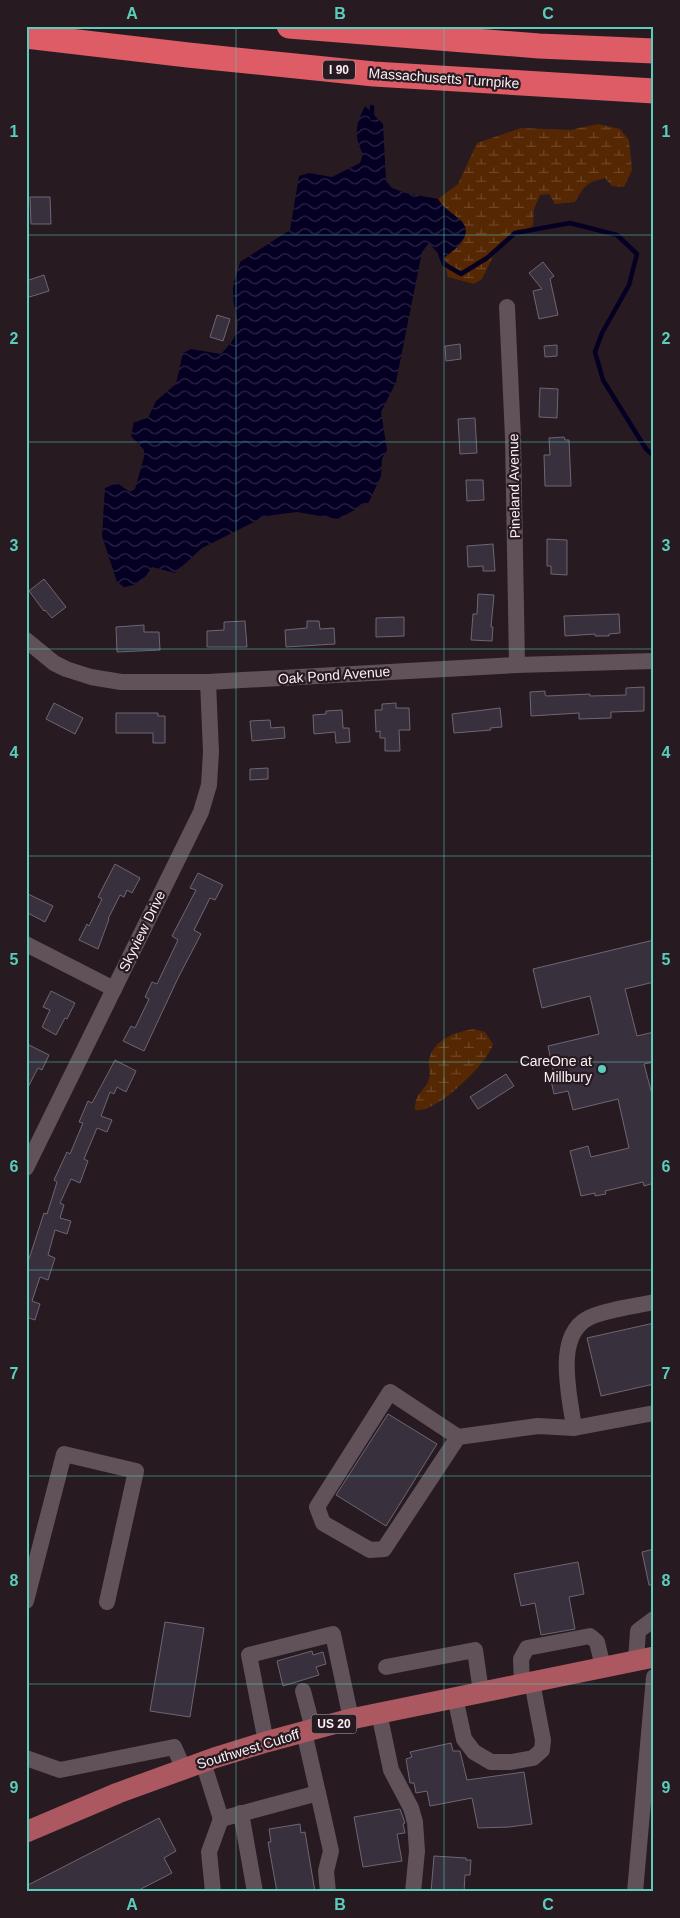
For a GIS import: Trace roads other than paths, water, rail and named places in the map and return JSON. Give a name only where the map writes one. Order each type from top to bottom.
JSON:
[{"type":"highway","points":[[289,26],[501,43],[654,51]]},
{"type":"highway","name":"Massachusetts Turnpike","points":[[26,36],[374,74],[654,91]]},
{"type":"main road","name":"Southwest Cutoff","points":[[26,1832],[118,1792],[266,1742],[351,1719],[645,1659]]},
{"type":"street","name":"Pineland Avenue","points":[[507,308],[513,438],[517,665]]},
{"type":"street","name":"Oak Pond Avenue","points":[[26,640],[54,663],[66,669],[103,680],[121,682],[208,682],[517,665],[654,661]]},
{"type":"street","name":"Skyview Drive","points":[[26,1168],[201,812],[209,785],[208,682]]},
{"type":"street","points":[[26,944],[114,989]]},
{"type":"street","points":[[574,1428],[566,1376],[568,1351],[575,1327],[592,1316],[654,1302]]},
{"type":"street","points":[[458,1437],[384,1549],[370,1550],[323,1523],[317,1508],[390,1392],[458,1437],[538,1426],[574,1428],[654,1413]]},
{"type":"street","points":[[26,1600],[64,1454],[136,1471],[107,1602]]},
{"type":"street","points":[[645,1659],[638,1631],[654,1619]]},
{"type":"street","points":[[266,1742],[249,1656],[333,1634],[351,1719]]},
{"type":"street","points":[[455,1697],[464,1739],[474,1752],[491,1762],[511,1762],[533,1758],[542,1750],[543,1740],[521,1659],[527,1648],[590,1636],[597,1642],[603,1667]]},
{"type":"street","points":[[386,1667],[475,1650],[481,1692]]},
{"type":"street","points":[[635,1892],[648,1800],[654,1677]]},
{"type":"street","points":[[303,1691],[318,1793],[331,1851],[326,1871],[328,1892]]},
{"type":"street","points":[[379,1713],[391,1770],[411,1808],[415,1822],[417,1851],[413,1892]]},
{"type":"street","points":[[26,1758],[60,1770],[174,1747],[193,1766],[221,1819],[209,1852],[211,1891]]},
{"type":"street","points":[[221,1819],[318,1793]]},
{"type":"street","points":[[241,1813],[255,1892]]},
{"type":"water","points":[[365,106],[383,124],[386,181],[392,188],[406,193],[438,199],[461,221],[465,226],[466,232],[465,237],[457,247],[443,259],[429,243],[422,252],[396,382],[381,412],[387,450],[382,459],[381,476],[369,502],[338,519],[297,512],[266,516],[202,548],[175,573],[152,567],[141,581],[124,587],[117,582],[102,536],[105,488],[117,483],[130,492],[135,489],[144,457],[144,450],[131,436],[134,422],[148,418],[156,401],[176,384],[183,353],[191,349],[221,354],[230,344],[235,336],[238,323],[233,300],[233,289],[240,262],[290,230],[299,176],[309,173],[332,177],[360,163],[363,154],[358,141],[357,130],[359,118]]},
{"type":"waterway","points":[[372,107],[372,118]]},
{"type":"waterway","points":[[440,253],[444,264],[461,274],[487,258],[515,233],[570,223],[617,235],[637,254],[629,285],[602,333],[595,352],[603,380],[646,449],[654,456]]},
{"type":"place","name":"CareOne at Millbury","points":[[602,1069]]}]
